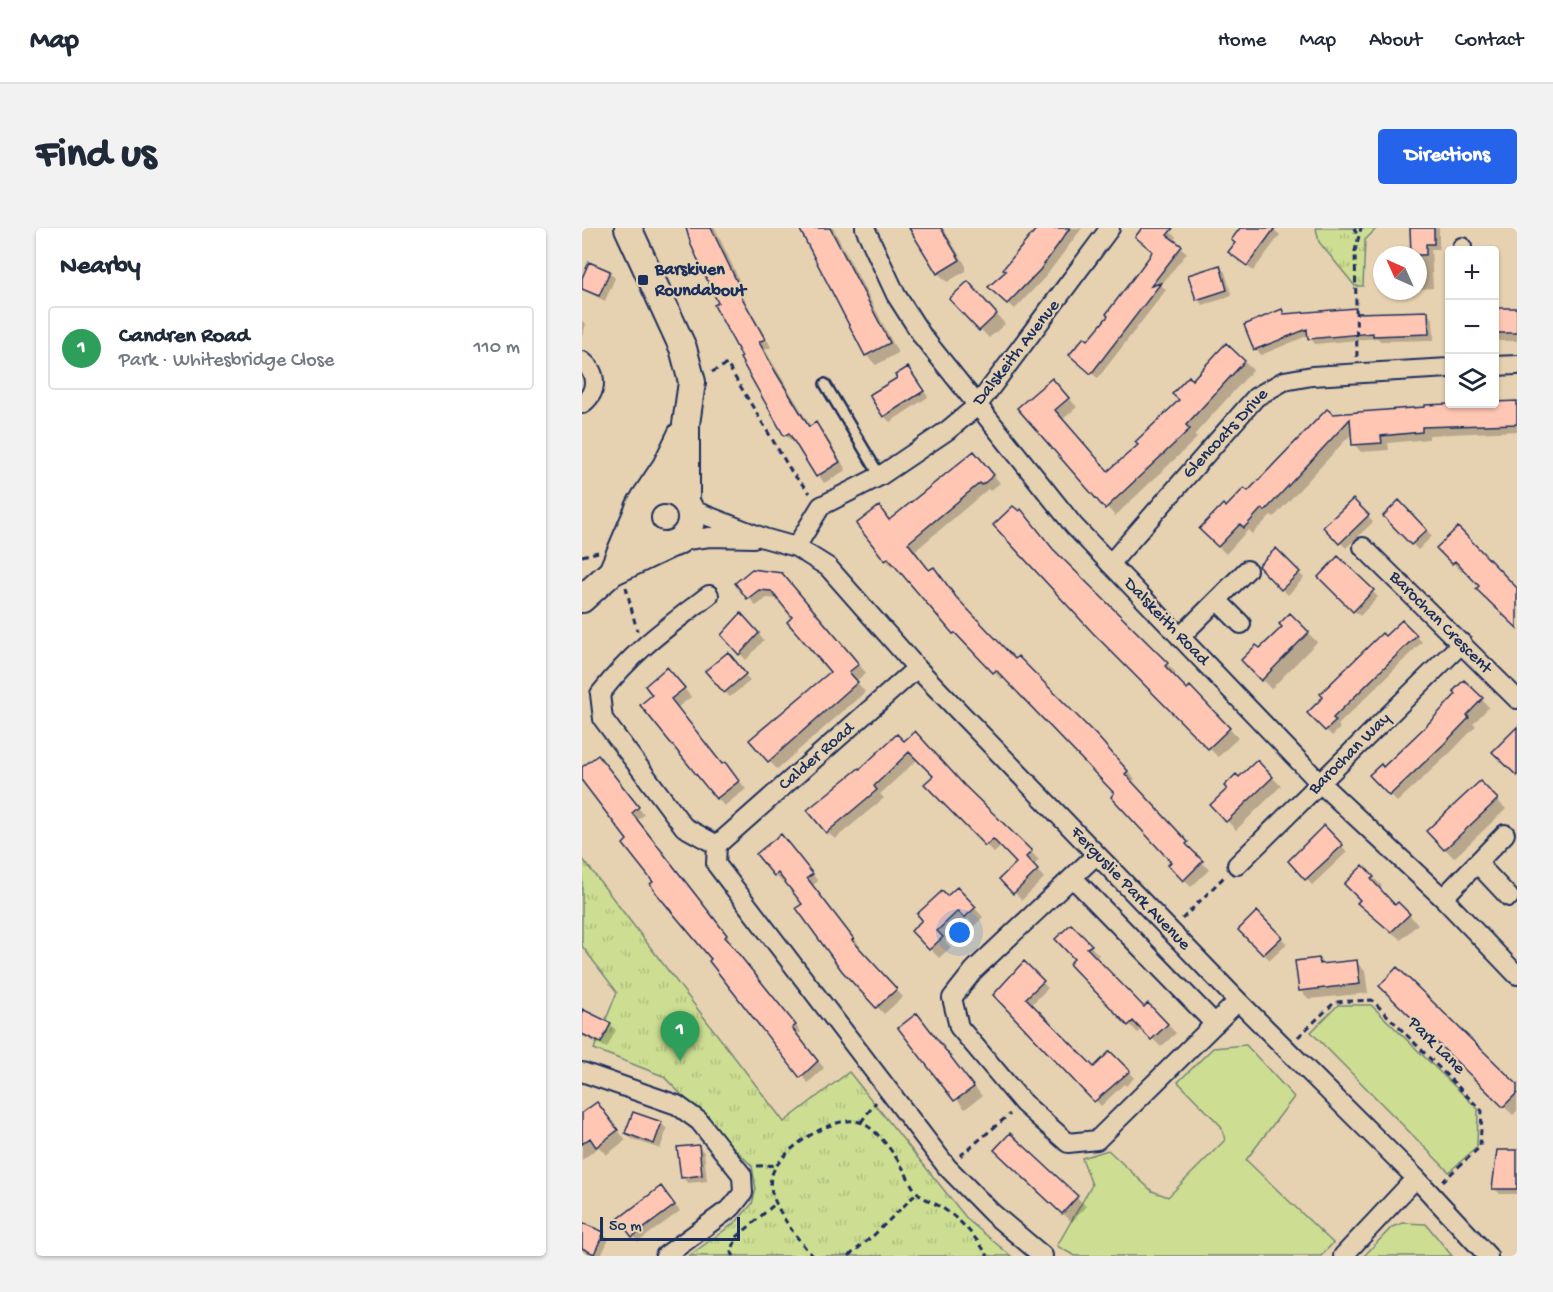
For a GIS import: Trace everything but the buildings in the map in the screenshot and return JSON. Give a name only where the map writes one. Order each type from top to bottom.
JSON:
[{"type":"street","points":[[582,599],[609,575],[675,543],[690,527],[686,424],[692,382],[682,348],[628,228]]},
{"type":"street","name":"Dalskeith Road","points":[[865,228],[896,295],[923,337],[1074,526],[1320,783],[1443,898],[1517,975]]},
{"type":"street","name":"Dalskeith Avenue","points":[[821,506],[880,476],[948,430],[977,406],[1110,228]]},
{"type":"street","points":[[582,361],[592,372],[595,380],[591,396],[582,404]]},
{"type":"street","points":[[1499,366],[1517,365]]},
{"type":"street","name":"Glencoats Drive","points":[[1110,564],[1256,397],[1284,381],[1312,376],[1445,368]]},
{"type":"street","points":[[609,575],[640,506],[666,466],[686,424]]},
{"type":"street","points":[[675,543],[662,545],[645,538],[637,522],[640,506],[662,490],[671,491],[688,505]]},
{"type":"street","name":"Ferguslie Park Avenue","points":[[688,505],[764,538],[796,547],[828,567],[917,668],[1096,855],[1238,1001],[1416,1178],[1488,1256]]},
{"type":"street","points":[[796,547],[821,506]]},
{"type":"street","name":"Ferguslie Park Avenue","points":[[675,543],[710,537],[764,538]]},
{"type":"street","name":"Barochan Crescent","points":[[1363,547],[1517,699]]},
{"type":"street","points":[[1180,637],[1247,570]]},
{"type":"street","points":[[709,595],[640,647],[600,694],[603,719],[684,827],[717,845],[716,864],[948,1167],[992,1213],[1043,1256]]},
{"type":"street","points":[[1217,600],[1241,624]]},
{"type":"street","name":"Barochan Way","points":[[1237,865],[1462,643]]},
{"type":"street","name":"Calder Road","points":[[717,845],[917,668]]},
{"type":"street","points":[[1443,898],[1505,834]]},
{"type":"street","points":[[1096,855],[974,970],[952,998],[959,1028],[1023,1103],[1068,1143],[1097,1140],[1238,1001]]},
{"type":"street","points":[[1477,862],[1509,897]]},
{"type":"street","points":[[1073,878],[1215,1024]]},
{"type":"street","points":[[582,1072],[677,1105],[699,1121],[741,1175],[743,1193],[732,1207],[664,1256]]},
{"type":"street","points":[[1343,1256],[1416,1178]]},
{"type":"lane","points":[[825,384],[880,476]]},
{"type":"path","points":[[1354,228],[1358,237]]},
{"type":"path","points":[[1358,373],[1355,286],[1358,237],[1361,228]]},
{"type":"path","points":[[692,382],[728,364],[793,474],[821,506]]},
{"type":"path","points":[[609,575],[617,591],[626,587],[640,647]]},
{"type":"path","points":[[1170,931],[1237,865]]},
{"type":"path","name":"Park Lane","points":[[1286,1049],[1335,1002],[1372,1000],[1482,1111],[1479,1147],[1430,1193]]},
{"type":"path","points":[[861,1122],[887,1090]]},
{"type":"path","points":[[948,1167],[1023,1103]]},
{"type":"path","points":[[813,1256],[776,1203],[770,1179],[776,1165],[788,1151],[812,1133],[849,1121],[861,1122],[882,1142],[903,1168],[917,1193],[963,1222],[988,1256]]},
{"type":"path","points":[[849,1256],[917,1193]]},
{"type":"path","points":[[734,1256],[731,1252],[737,1238],[776,1203]]},
{"type":"green space","points":[[1316,228],[1377,228],[1365,240],[1363,286],[1355,286],[1319,242]]},
{"type":"green space","points":[[582,858],[784,1122],[849,1072],[968,1220],[1011,1256],[689,1256],[737,1221],[752,1204],[756,1189],[752,1166],[663,1076],[594,1049],[617,992],[582,946]]},
{"type":"green space","points":[[1338,1005],[1371,1005],[1478,1109],[1477,1147],[1449,1172],[1311,1032]]},
{"type":"green space","points":[[1246,1045],[1294,1097],[1246,1160],[1333,1243],[1321,1256],[1075,1256],[1057,1246],[1092,1185],[1082,1158],[1108,1150],[1152,1191],[1168,1197],[1225,1140],[1221,1126],[1178,1082],[1213,1048]]},
{"type":"green space","points":[[1403,1223],[1426,1224],[1452,1256],[1364,1256],[1392,1227]]},
{"type":"place","name":"Barskiven Roundabout","points":[[643,280]]},
{"type":"place","name":"Candren Road","points":[[680,1061]]}]
